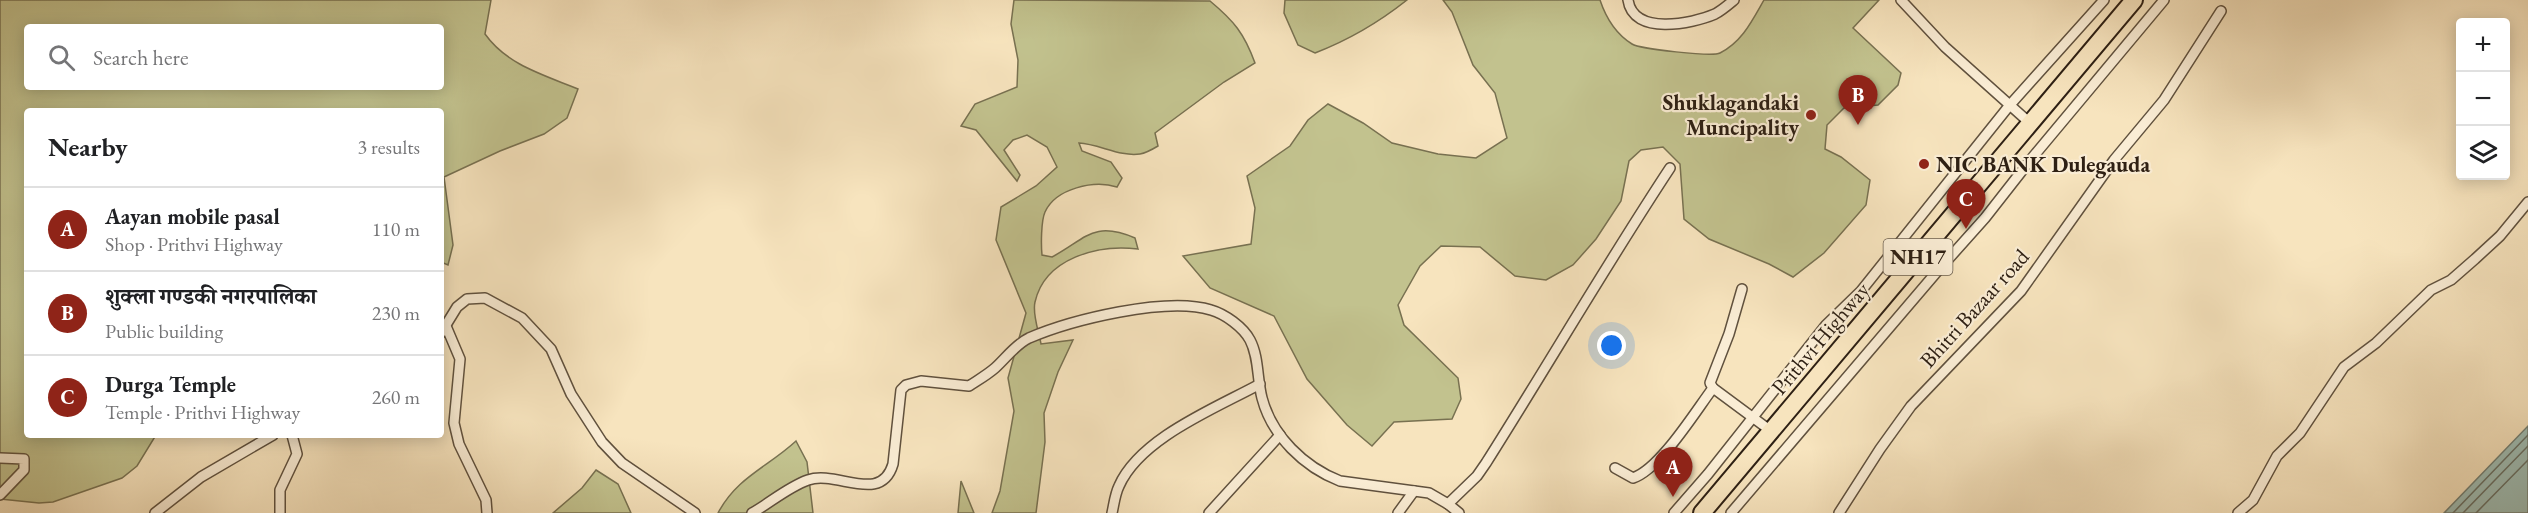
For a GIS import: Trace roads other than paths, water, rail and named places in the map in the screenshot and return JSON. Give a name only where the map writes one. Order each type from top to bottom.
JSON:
[{"type":"highway","name":"Prithvi Highway","points":[[1702,513],[2134,0]]},
{"type":"street","points":[[1628,0],[1629,6],[1637,16],[1649,24],[1673,24],[1716,14],[1734,0]]},
{"type":"street","points":[[1901,0],[1945,47],[2031,124]]},
{"type":"street","points":[[1674,513],[1826,325],[1861,291],[2009,106],[2104,0]]},
{"type":"street","points":[[1731,513],[1985,218],[2164,0]]},
{"type":"street","name":"Bhitri Bazaar road","points":[[1839,513],[1911,406],[2021,291],[2114,160],[2164,100],[2222,11]]},
{"type":"street","points":[[1449,504],[1486,463],[1543,375],[1617,248],[1670,168]]},
{"type":"street","points":[[2238,513],[2253,500],[2277,456],[2300,433],[2344,367],[2376,343],[2431,290],[2451,280],[2475,259],[2500,236],[2528,202]]},
{"type":"street","points":[[1742,289],[1729,334],[1710,383],[1713,388],[1754,416],[1771,431]]},
{"type":"street","points":[[444,327],[457,307],[467,300],[478,298],[491,300],[522,318],[551,349],[571,394],[602,442],[622,463],[695,513]]},
{"type":"street","points":[[752,513],[807,480],[820,478],[870,486],[879,484],[891,471],[893,464],[898,404],[901,390],[906,385],[928,381],[969,386],[995,368],[1027,339],[1074,322],[1159,306],[1197,307],[1213,310],[1236,325],[1250,340],[1262,399],[1280,435],[1297,454],[1327,476],[1340,482],[1429,493],[1449,504],[1459,513]]},
{"type":"street","points":[[444,331],[460,359],[454,423],[459,444],[486,500],[487,513]]},
{"type":"street","points":[[1112,513],[1119,486],[1137,458],[1171,433],[1260,384]]},
{"type":"street","points":[[1616,468],[1633,478],[1645,474],[1682,431],[1713,388]]},
{"type":"street","points":[[1209,513],[1280,435]]},
{"type":"street","points":[[155,513],[201,477],[268,438]]},
{"type":"street","points":[[280,513],[280,490],[297,454],[293,438]]},
{"type":"street","points":[[0,458],[24,459],[24,471],[0,495]]},
{"type":"street","points":[[1398,513],[1414,491]]},
{"type":"water","points":[[2528,426],[2528,513],[2444,513]]},
{"type":"place","name":"Shuklagandaki Muncipality","points":[[1811,115]]},
{"type":"place","name":"शुक्ला गण्डकी नगरपालिका","points":[[1858,125]]},
{"type":"place","name":"NIC BANK Dulegauda","points":[[1924,164]]},
{"type":"place","name":"Durga Temple","points":[[1966,229]]},
{"type":"place","name":"Aayan mobile pasal","points":[[1673,497]]}]
